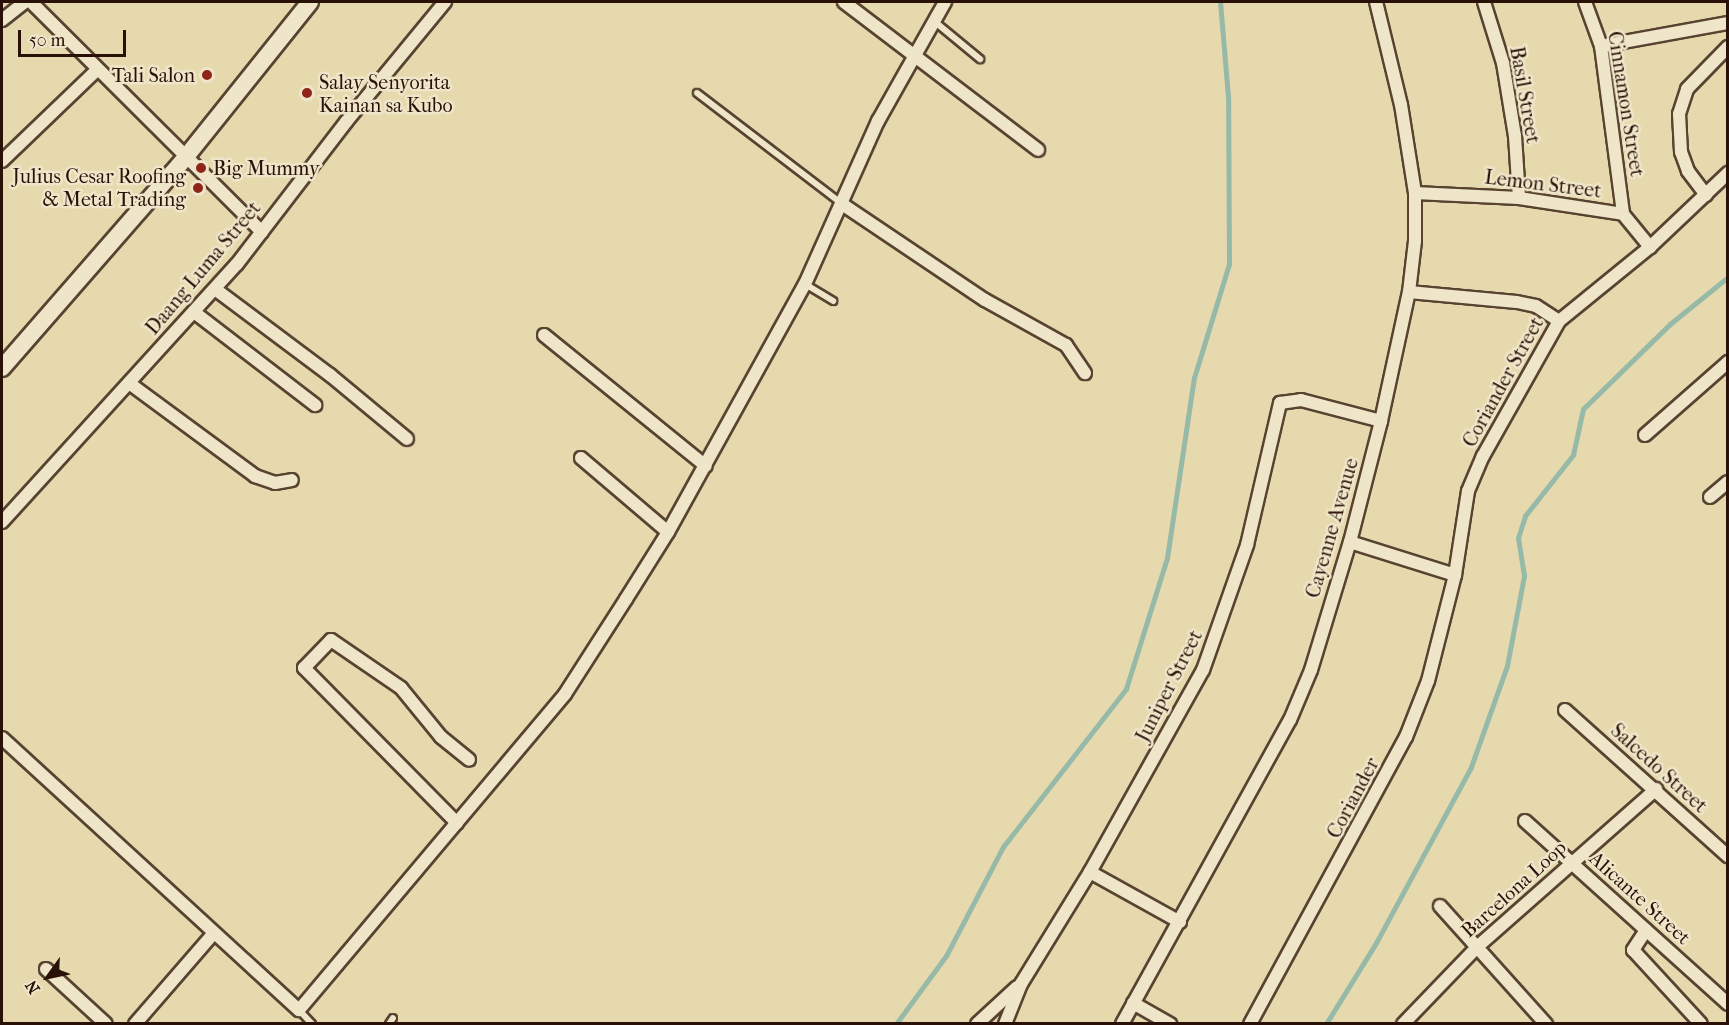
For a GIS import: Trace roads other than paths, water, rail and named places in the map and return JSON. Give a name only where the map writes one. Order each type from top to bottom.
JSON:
[{"type":"main road","points":[[2,368],[185,158],[310,2]]},
{"type":"street","points":[[2,20],[25,2]]},
{"type":"street","points":[[31,2],[96,71],[262,232]]},
{"type":"street","name":"Daang Luma Street","points":[[2,522],[214,289],[445,2]]},
{"type":"street","points":[[844,2],[1038,150]]},
{"type":"street","points":[[2,738],[213,934],[299,1010],[565,694],[668,532],[706,466],[805,284],[878,121],[913,55],[945,2]]},
{"type":"street","name":"Cayenne Avenue","points":[[1122,1023],[1290,720],[1311,670],[1350,542],[1381,421],[1408,292],[1415,241],[1415,193],[1401,105],[1376,2]]},
{"type":"street","name":"Basil Street","points":[[1484,2],[1503,63],[1515,136],[1519,198]]},
{"type":"street","name":"Cinnamon Street","points":[[1585,2],[1601,46],[1623,214]]},
{"type":"street","points":[[1601,46],[1728,23]]},
{"type":"street","points":[[1706,195],[1688,171],[1681,152],[1679,114],[1687,89],[1728,47]]},
{"type":"street","points":[[2,161],[96,71]]},
{"type":"street","name":"Coriander Street","points":[[1455,575],[1468,490],[1558,321],[1650,247],[1728,173]]},
{"type":"street","name":"Lemon Street","points":[[1415,193],[1519,198],[1623,214],[1650,247]]},
{"type":"street","points":[[842,204],[985,300],[1066,345],[1085,373]]},
{"type":"street","points":[[214,289],[330,375],[407,440]]},
{"type":"street","points":[[1408,292],[1517,302],[1536,306],[1558,321]]},
{"type":"street","points":[[194,312],[315,405]]},
{"type":"street","points":[[544,335],[706,466]]},
{"type":"street","points":[[1645,435],[1728,362]]},
{"type":"street","points":[[129,383],[255,476],[274,483],[292,480]]},
{"type":"street","name":"Juniper Street","points":[[1005,1023],[1021,984],[1090,872],[1203,670],[1247,545],[1280,403],[1301,400],[1381,421]]},
{"type":"street","points":[[581,458],[668,532]]},
{"type":"street","points":[[1710,497],[1728,482]]},
{"type":"street","points":[[1350,542],[1455,575]]},
{"type":"street","name":"Coriander","points":[[1250,1023],[1406,738],[1428,681],[1455,575]]},
{"type":"street","points":[[457,824],[304,669],[331,640],[401,688],[441,737],[469,760]]},
{"type":"street","name":"Salcedo Street","points":[[1564,710],[1656,789],[1728,856]]},
{"type":"street","name":"Barcelona Loop","points":[[1403,1023],[1478,947],[1656,789]]},
{"type":"street","name":"Alicante Street","points":[[1525,821],[1728,1004]]},
{"type":"street","points":[[1090,872],[1180,922]]},
{"type":"street","points":[[1440,906],[1546,1023]]},
{"type":"street","points":[[1646,930],[1633,950],[1701,1023]]},
{"type":"street","points":[[135,1023],[213,934]]},
{"type":"street","points":[[46,969],[106,1023]]},
{"type":"street","points":[[977,1023],[1021,984]]},
{"type":"street","points":[[1133,1003],[1170,1023]]},
{"type":"lane","points":[[934,21],[980,59]]},
{"type":"lane","points":[[697,93],[842,204]]},
{"type":"lane","points":[[805,284],[833,301]]},
{"type":"lane","points":[[299,1010],[312,1023]]},
{"type":"waterway","points":[[896,1024],[946,956],[1003,847],[1126,689],[1167,558],[1194,378],[1229,264],[1228,97],[1220,2]]},
{"type":"waterway","points":[[1326,1024],[1376,943],[1471,767],[1507,666],[1524,576],[1518,538],[1525,516],[1573,455],[1583,409],[1670,324],[1728,277]]},
{"type":"place","name":"Tali Salon","points":[[207,75]]},
{"type":"place","name":"Salay Senyorita Kainan sa Kubo","points":[[307,93]]},
{"type":"place","name":"Big Mummy","points":[[201,168]]},
{"type":"place","name":"Julius Cesar Roofing & Metal Trading","points":[[198,188]]}]
